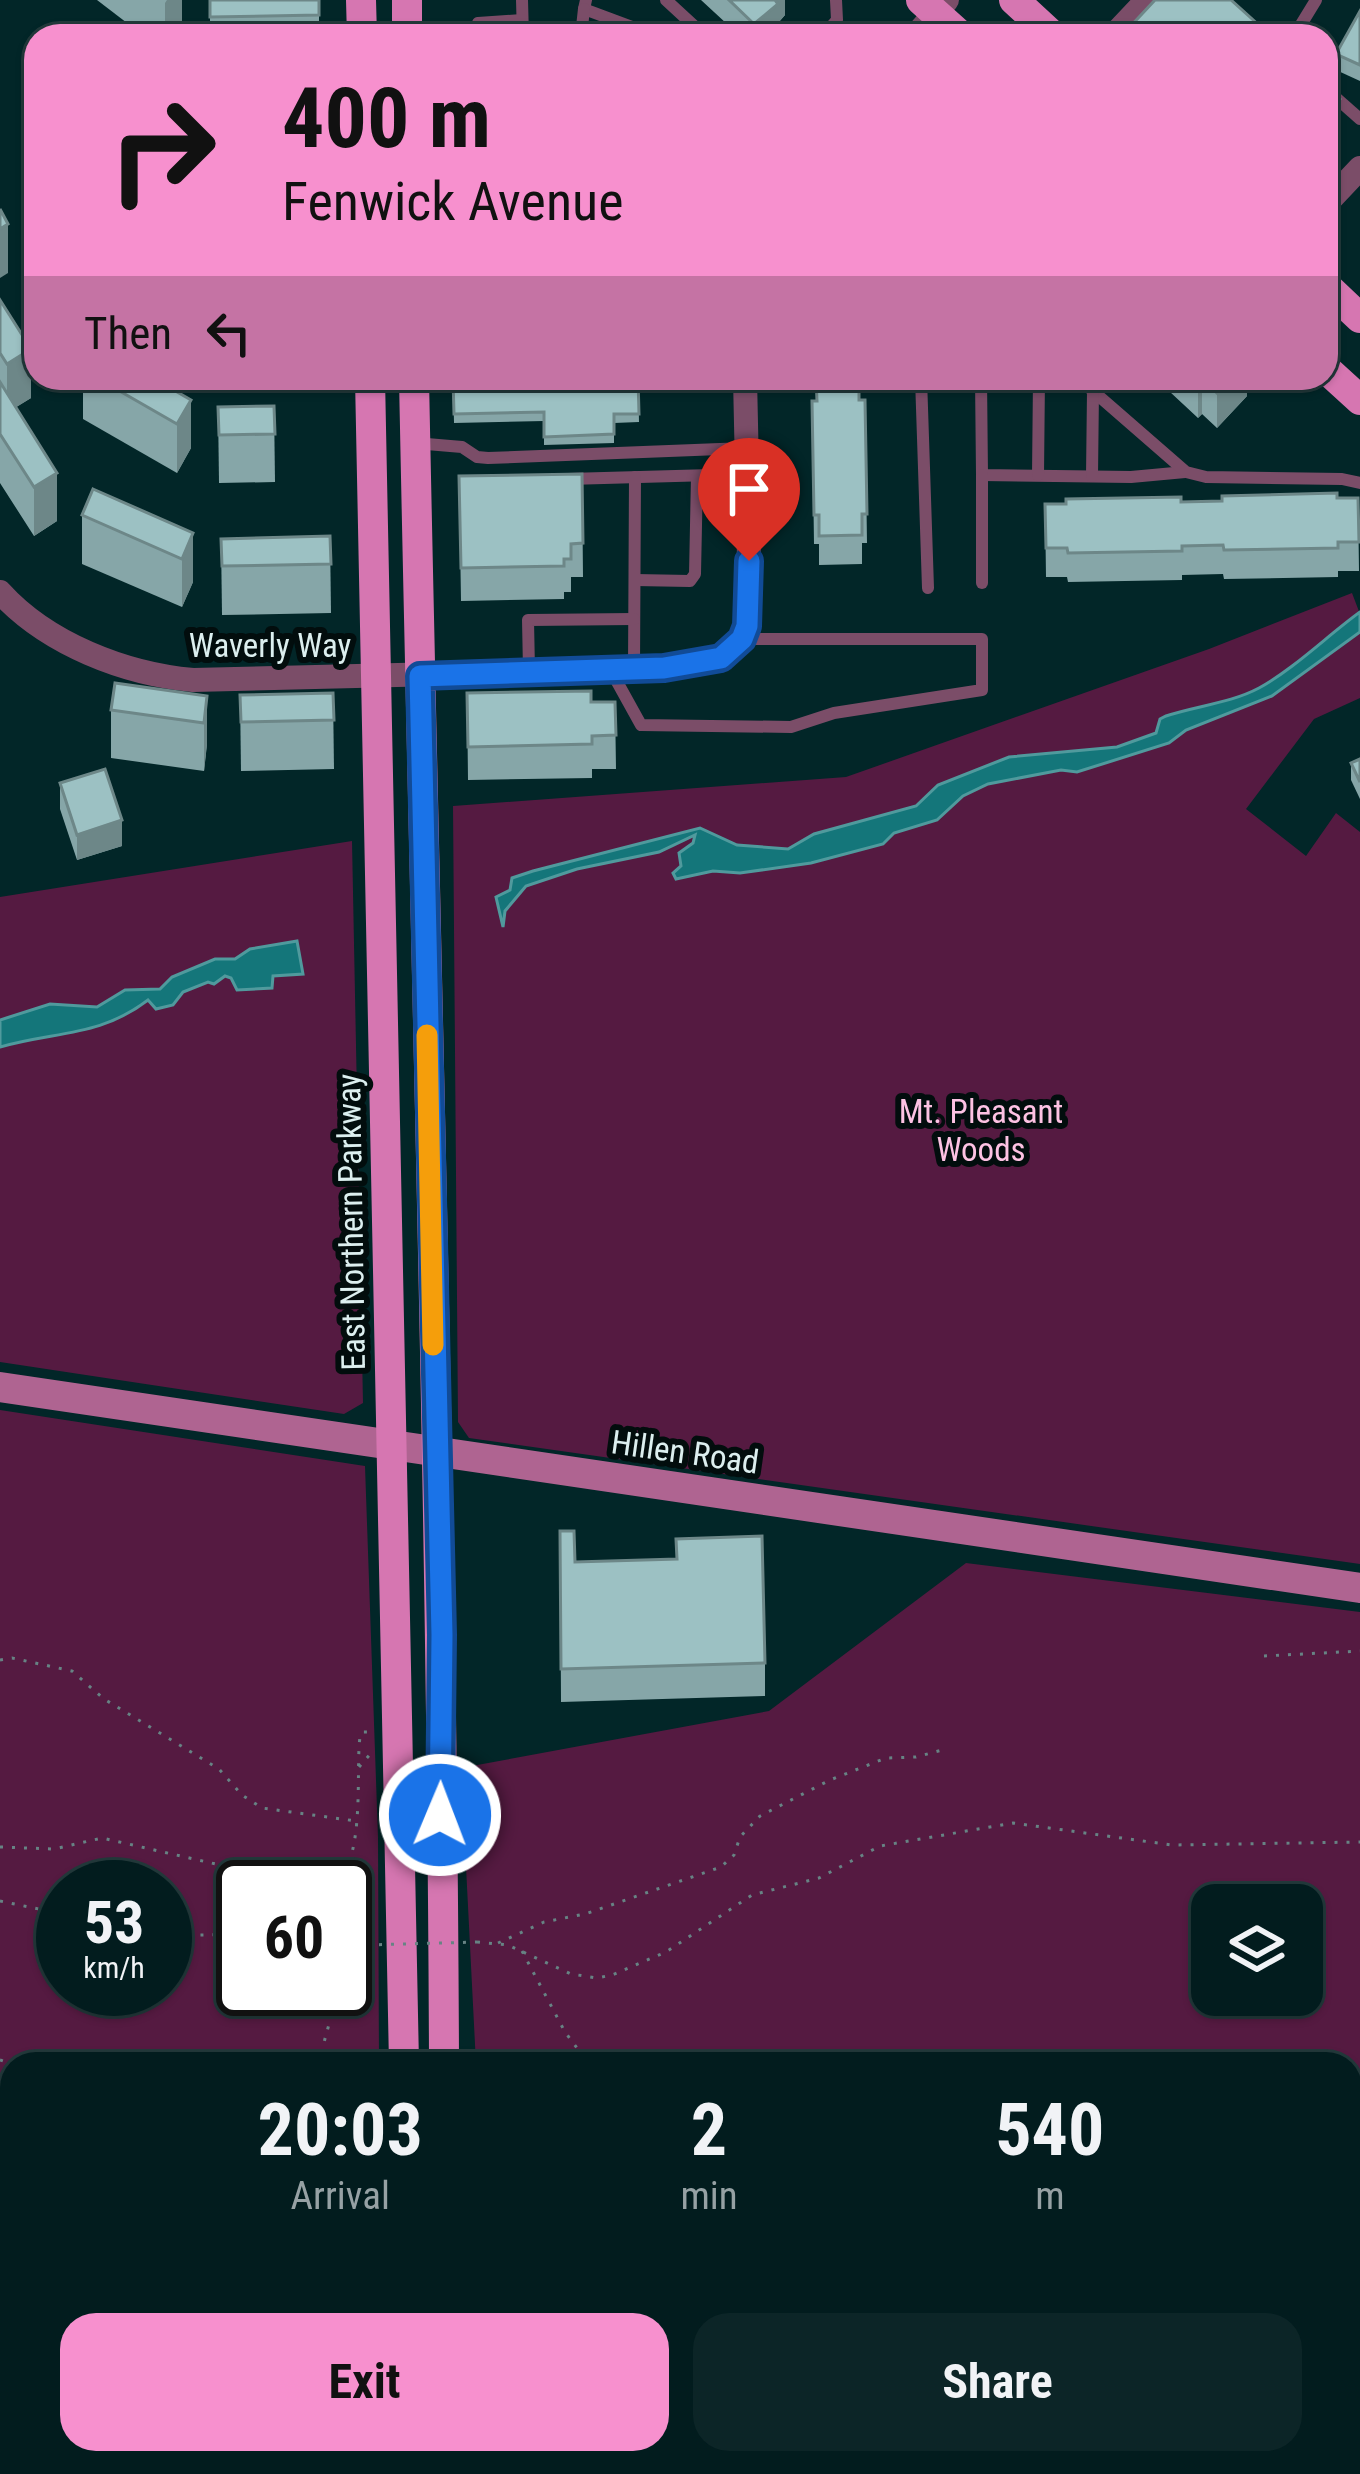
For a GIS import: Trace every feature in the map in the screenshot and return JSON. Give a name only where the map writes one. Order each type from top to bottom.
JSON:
[{"type":"main road","points":[[1014,0],[1040,24]]},
{"type":"main road","name":"East Northern Parkway","points":[[370,390],[404,2052]]},
{"type":"main road","points":[[414,390],[442,1635],[444,2052]]},
{"type":"street","points":[[1124,24],[1147,0]]},
{"type":"street","points":[[1338,191],[1360,168]]},
{"type":"street","points":[[737,644],[750,605],[745,390]]},
{"type":"street","name":"Waverly Way","points":[[0,592],[36,623],[66,640],[129,669],[164,677],[246,681],[622,669],[701,664],[721,658],[737,644]]},
{"type":"street","name":"Hillen Road","points":[[0,1387],[1360,1588]]},
{"type":"lane","points":[[522,0],[522,24]]},
{"type":"lane","points":[[667,0],[692,24]]},
{"type":"lane","points":[[585,4],[626,24]]},
{"type":"lane","points":[[478,24],[522,20]]},
{"type":"lane","points":[[921,390],[928,588]]},
{"type":"lane","points":[[981,390],[982,583]]},
{"type":"lane","points":[[1038,476],[1039,390]]},
{"type":"lane","points":[[1092,476],[1093,391]]},
{"type":"lane","points":[[1093,391],[1186,472]]},
{"type":"lane","points":[[415,443],[462,447],[488,458],[746,448]]},
{"type":"lane","points":[[982,475],[1186,472],[1206,477],[1360,483]]},
{"type":"lane","points":[[549,479],[747,474]]},
{"type":"lane","points":[[634,580],[690,581],[695,574],[697,476]]},
{"type":"lane","points":[[634,477],[634,620],[622,669],[641,725],[791,727],[834,713],[982,690],[982,639],[737,644]]},
{"type":"lane","points":[[529,670],[528,620],[634,620]]},
{"type":"path","points":[[1264,1655],[1360,1652]]},
{"type":"path","points":[[0,1660],[12,1658],[73,1671],[104,1699],[219,1769],[242,1795],[262,1808],[356,1821]]},
{"type":"path","points":[[348,1860],[356,1821],[358,1767],[360,1736],[366,1731],[375,1740],[374,1749],[358,1767]]},
{"type":"path","points":[[497,1944],[528,1927],[585,1915],[721,1868],[760,1816],[886,1758],[942,1750]]},
{"type":"path","points":[[372,1945],[497,1944],[597,1978],[627,1972],[685,1941],[752,1895],[819,1878],[880,1846],[1013,1823],[1172,1845],[1360,1842]]},
{"type":"path","points":[[0,1847],[54,1849],[102,1838],[216,1864]]},
{"type":"path","points":[[0,1901],[36,1908]]},
{"type":"path","points":[[521,1950],[580,2052]]},
{"type":"path","points":[[322,2052],[332,2016]]},
{"type":"green space","name":"Mt. Pleasant Woods","points":[[1352,593],[1360,614],[1360,698],[1314,719],[1246,809],[1306,856],[1336,813],[1360,832],[1360,1564],[469,1438],[458,1422],[453,806],[846,777],[1209,649]]},
{"type":"green space","points":[[352,841],[363,1403],[344,1414],[0,1362],[0,897]]},
{"type":"green space","points":[[0,1410],[365,1466],[378,1837],[379,2052],[0,2052]]},
{"type":"green space","points":[[966,1563],[1360,1612],[1360,2052],[475,2052],[461,1768],[769,1711]]},
{"type":"water","points":[[1360,612],[1360,632],[1272,696],[1186,730],[1169,743],[1077,772],[1061,770],[988,784],[963,796],[937,820],[894,833],[883,844],[811,863],[676,879],[673,873],[681,866],[679,853],[693,843],[695,835],[659,852],[577,869],[526,886],[505,911],[503,927],[496,897],[510,890],[512,878],[533,871],[700,828],[737,845],[788,849],[814,834],[916,806],[938,785],[1009,757],[1117,747],[1156,733],[1160,719],[1166,716],[1259,688]]},
{"type":"water","points":[[297,941],[303,974],[273,976],[272,988],[237,990],[225,976],[183,992],[173,1005],[156,1009],[148,1000],[95,1027],[0,1047],[0,1020],[50,1004],[97,1007],[125,990],[160,989],[172,977],[215,959],[235,959],[250,949]]},
{"type":"building","points":[[210,0],[319,0],[319,15],[210,17]]},
{"type":"building","points":[[729,0],[775,0],[778,4],[754,24]]},
{"type":"building","points":[[1155,0],[1231,0],[1258,24],[1133,24]]},
{"type":"building","points":[[1360,11],[1360,65],[1338,55]]},
{"type":"building","points":[[0,300],[24,338],[24,353],[7,364],[0,353]]},
{"type":"building","points":[[0,382],[57,473],[34,487],[0,434]]},
{"type":"building","points":[[118,390],[174,390],[191,400],[177,424]]},
{"type":"building","points":[[453,390],[638,390],[639,414],[614,414],[614,434],[544,437],[544,412],[454,414]]},
{"type":"building","points":[[817,390],[859,390],[859,400],[865,400],[867,514],[862,514],[862,535],[819,536],[819,515],[814,515],[812,401],[817,401]]},
{"type":"building","points":[[274,406],[275,434],[219,435],[218,407]]},
{"type":"building","points":[[582,474],[583,543],[571,544],[571,559],[564,559],[564,566],[461,568],[459,476]]},
{"type":"building","points":[[93,489],[193,533],[182,559],[82,515]]},
{"type":"building","points":[[1337,493],[1337,498],[1358,498],[1359,542],[1338,542],[1338,548],[1224,550],[1223,545],[1182,546],[1182,551],[1068,553],[1067,548],[1046,548],[1045,504],[1066,504],[1066,499],[1181,497],[1181,502],[1222,501],[1222,496]]},
{"type":"building","points":[[330,536],[331,564],[222,566],[221,539]]},
{"type":"building","points":[[115,683],[207,696],[204,723],[111,710]]},
{"type":"building","points":[[591,691],[591,702],[615,702],[616,735],[592,736],[592,744],[468,747],[467,693]]},
{"type":"building","points":[[333,693],[334,720],[241,722],[240,695]]},
{"type":"building","points":[[1360,759],[1360,782],[1351,763]]},
{"type":"building","points":[[105,769],[122,820],[77,835],[60,783]]},
{"type":"building","points":[[560,1531],[574,1531],[575,1562],[677,1559],[676,1539],[762,1536],[765,1663],[561,1669]]},
{"type":"slow traffic","points":[[427,1035],[433,1345]]},
{"type":"route","points":[[440,1815],[442,1635],[420,676],[664,668],[721,658],[742,639],[747,626],[749,561]]}]
